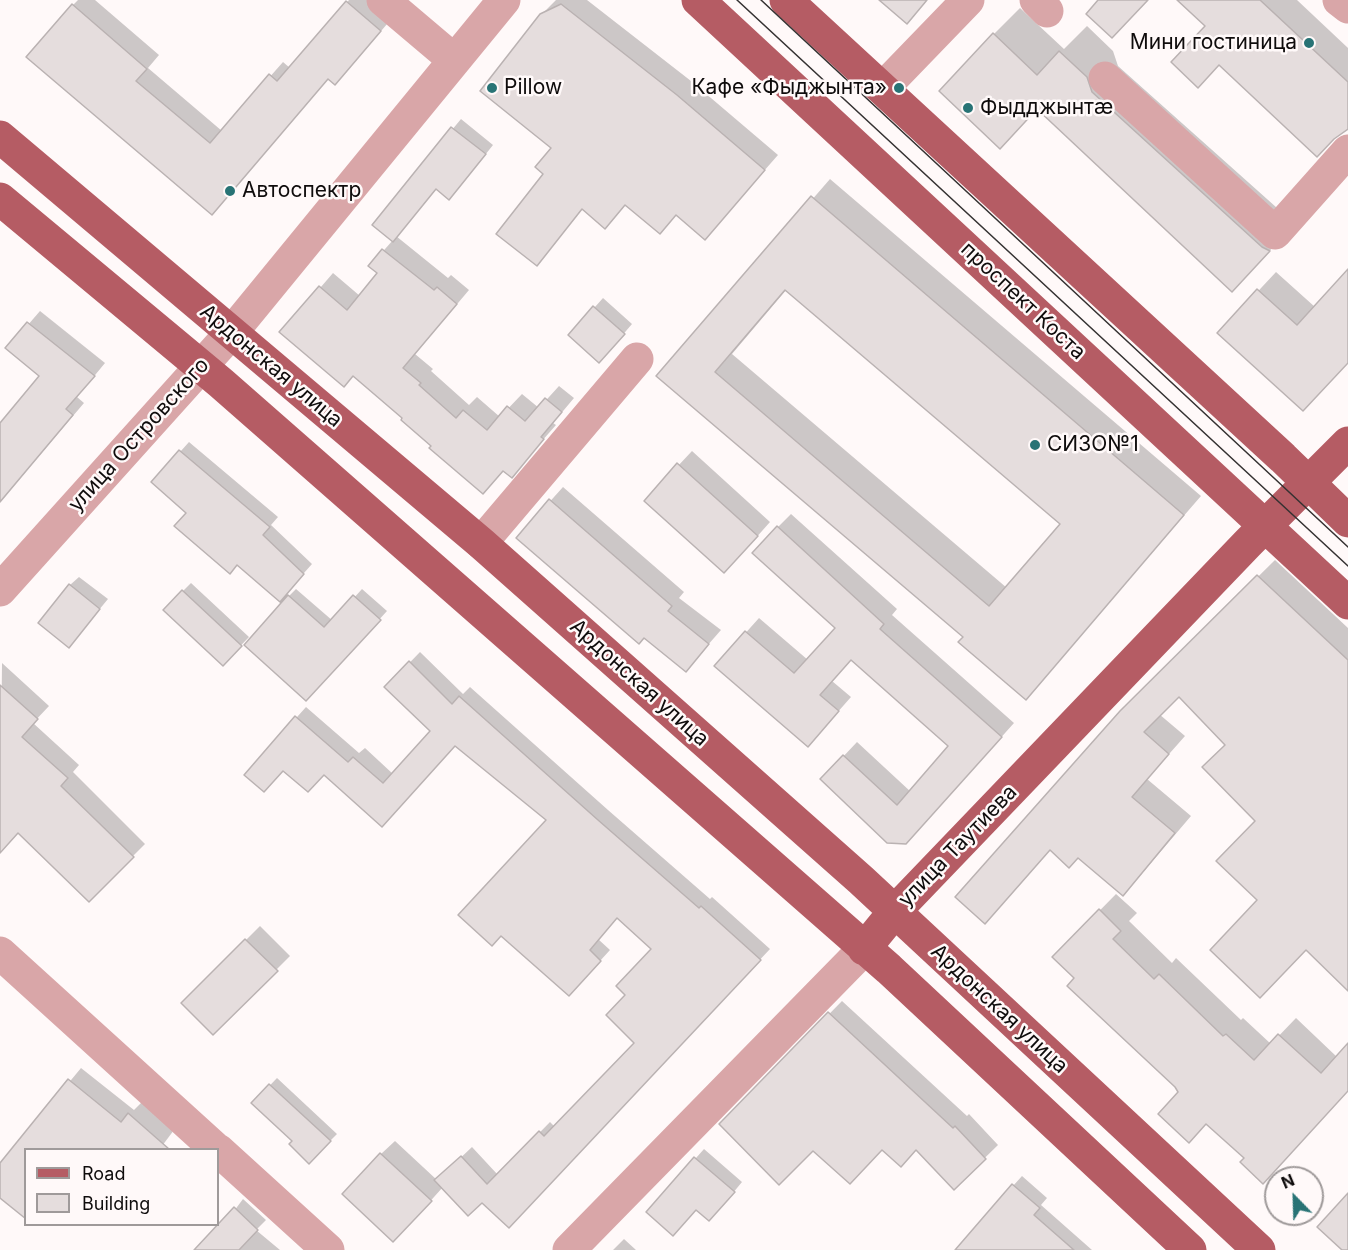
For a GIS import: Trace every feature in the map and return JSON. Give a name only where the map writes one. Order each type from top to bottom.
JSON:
[{"type":"main road","name":"проспект Коста","points":[[698,0],[1348,603]]},
{"type":"main road","points":[[786,0],[1348,521]]},
{"type":"main road","name":"Ардонская улица","points":[[0,137],[481,543],[895,911],[1259,1250]]},
{"type":"main road","points":[[0,199],[201,367],[889,969],[1190,1250]]},
{"type":"main road","name":"улица Таутиева","points":[[864,949],[895,911],[1266,525],[1348,443]]},
{"type":"street","points":[[383,0],[454,60]]},
{"type":"street","name":"улица Островского","points":[[0,590],[232,332],[504,0]]},
{"type":"street","points":[[883,88],[968,0]]},
{"type":"street","points":[[1339,0],[1348,8]]},
{"type":"street","points":[[1105,78],[1275,232],[1348,151]]},
{"type":"street","points":[[481,543],[637,359]]},
{"type":"street","name":"улица Таутиева","points":[[569,1250],[864,949]]},
{"type":"street","points":[[0,952],[215,1148]]},
{"type":"street","points":[[219,1152],[328,1250]]},
{"type":"building","points":[[879,0],[927,0],[907,24]]},
{"type":"building","points":[[1098,0],[1148,0],[1112,38],[1086,14]]},
{"type":"building","points":[[1177,0],[1260,0],[1348,82],[1348,129],[1334,139],[1317,157],[1219,65],[1198,88],[1171,62],[1205,26]]},
{"type":"building","points":[[346,1],[381,31],[335,85],[328,79],[212,215],[26,57],[72,4],[147,69],[136,81],[210,143],[269,74],[277,81]]},
{"type":"building","points":[[561,4],[677,95],[765,170],[705,240],[676,215],[660,234],[625,205],[605,229],[582,209],[537,266],[496,234],[543,174],[535,167],[551,148],[480,91],[540,14]]},
{"type":"building","points":[[993,33],[1037,75],[1059,51],[1087,77],[1092,92],[1262,247],[1270,251],[1232,292],[1037,109],[1000,149],[939,91]]},
{"type":"building","points":[[451,127],[486,154],[449,200],[436,189],[393,242],[372,225]]},
{"type":"building","name":"СИЗО№1","points":[[811,196],[1184,515],[1026,700],[958,642],[963,637],[656,376]],"holes":[[[785,290],[1060,524],[989,606],[715,372]]]},
{"type":"building","points":[[382,249],[434,290],[437,287],[457,304],[403,368],[421,383],[419,385],[456,418],[463,410],[487,430],[507,406],[525,421],[545,398],[562,412],[541,437],[544,439],[512,478],[503,471],[483,494],[429,448],[431,446],[401,420],[402,418],[353,376],[344,387],[279,332],[319,286],[347,310],[377,273],[368,266]]},
{"type":"building","points":[[1348,269],[1348,363],[1303,411],[1217,333],[1257,289],[1297,325]]},
{"type":"building","points":[[593,306],[625,334],[599,363],[568,335]]},
{"type":"building","points":[[27,322],[95,376],[66,409],[73,415],[0,502],[0,423],[39,376],[5,348]]},
{"type":"building","points":[[179,450],[270,527],[263,535],[304,574],[280,602],[237,565],[230,574],[174,526],[186,513],[151,482]]},
{"type":"building","points":[[677,463],[758,536],[724,573],[644,501]]},
{"type":"building","points":[[549,499],[672,606],[668,611],[709,644],[686,672],[644,638],[639,644],[516,538]]},
{"type":"building","points":[[777,526],[884,624],[880,629],[1002,737],[906,844],[887,843],[820,779],[843,755],[897,805],[948,746],[851,660],[820,695],[839,711],[808,747],[714,666],[745,631],[794,673],[835,628],[752,553]]},
{"type":"building","points":[[1257,575],[1348,660],[1348,991],[1306,950],[1260,998],[1210,950],[1257,900],[1216,861],[1255,821],[1202,767],[1225,745],[1179,697],[1144,732],[1169,754],[1132,797],[1175,833],[1123,896],[1078,858],[1069,868],[1050,850],[985,924],[955,897],[1120,711]]},
{"type":"building","points":[[69,584],[100,609],[69,648],[38,623]]},
{"type":"building","points":[[182,590],[242,646],[223,666],[163,610]]},
{"type":"building","points":[[288,595],[324,627],[353,595],[381,620],[306,701],[244,645]]},
{"type":"building","points":[[409,661],[452,704],[459,696],[598,820],[699,908],[701,906],[761,960],[509,1228],[482,1203],[468,1216],[434,1180],[461,1156],[487,1184],[539,1131],[544,1136],[634,1043],[606,1015],[625,995],[616,986],[651,949],[617,918],[590,950],[601,961],[569,996],[501,936],[492,946],[458,915],[546,820],[455,746],[382,827],[324,775],[308,792],[283,771],[264,792],[244,775],[295,716],[348,762],[353,757],[383,783],[430,731],[384,687]]},
{"type":"building","points":[[0,685],[38,719],[22,737],[68,778],[61,786],[134,857],[89,902],[18,833],[0,853]]},
{"type":"building","points":[[1099,909],[1121,931],[1113,939],[1154,979],[1159,974],[1223,1036],[1226,1034],[1254,1060],[1278,1034],[1321,1073],[1348,1043],[1348,1091],[1279,1166],[1264,1166],[1263,1184],[1240,1162],[1244,1158],[1206,1124],[1189,1143],[1158,1114],[1178,1092],[1175,1087],[1067,986],[1074,978],[1052,957]]},
{"type":"building","points":[[245,939],[278,971],[213,1035],[181,1003]]},
{"type":"building","points":[[828,1012],[953,1128],[955,1126],[986,1159],[954,1190],[916,1150],[901,1167],[882,1150],[850,1184],[813,1151],[779,1185],[719,1124]]},
{"type":"building","points":[[68,1079],[121,1122],[128,1113],[168,1148],[24,1148],[24,1217],[0,1198],[0,1163]]},
{"type":"building","points":[[269,1084],[331,1141],[309,1164],[289,1144],[292,1141],[251,1103]]},
{"type":"building","points":[[380,1153],[432,1201],[393,1242],[342,1194]]},
{"type":"building","points":[[694,1157],[735,1192],[709,1221],[696,1210],[673,1236],[646,1212]]},
{"type":"building","points":[[1012,1184],[1040,1208],[1034,1215],[1074,1250],[955,1250]]},
{"type":"building","points":[[1348,1193],[1348,1250],[1342,1250],[1317,1227],[1324,1226],[1324,1219]]},
{"type":"building","points":[[234,1207],[258,1230],[239,1250],[194,1250],[216,1226],[219,1226]]},
{"type":"tram line","points":[[737,0],[1348,566]]},
{"type":"tram line","points":[[761,0],[1348,547]]},
{"type":"place","name":"Мини гостиница","points":[[1309,43]]},
{"type":"place","name":"Pillow","points":[[492,88]]},
{"type":"place","name":"Кафе «Фыджынта»","points":[[899,88]]},
{"type":"place","name":"Фыдджынтӕ","points":[[968,108]]},
{"type":"place","name":"Автоспектр","points":[[230,191]]},
{"type":"place","name":"СИЗО№1","points":[[1035,445]]}]
